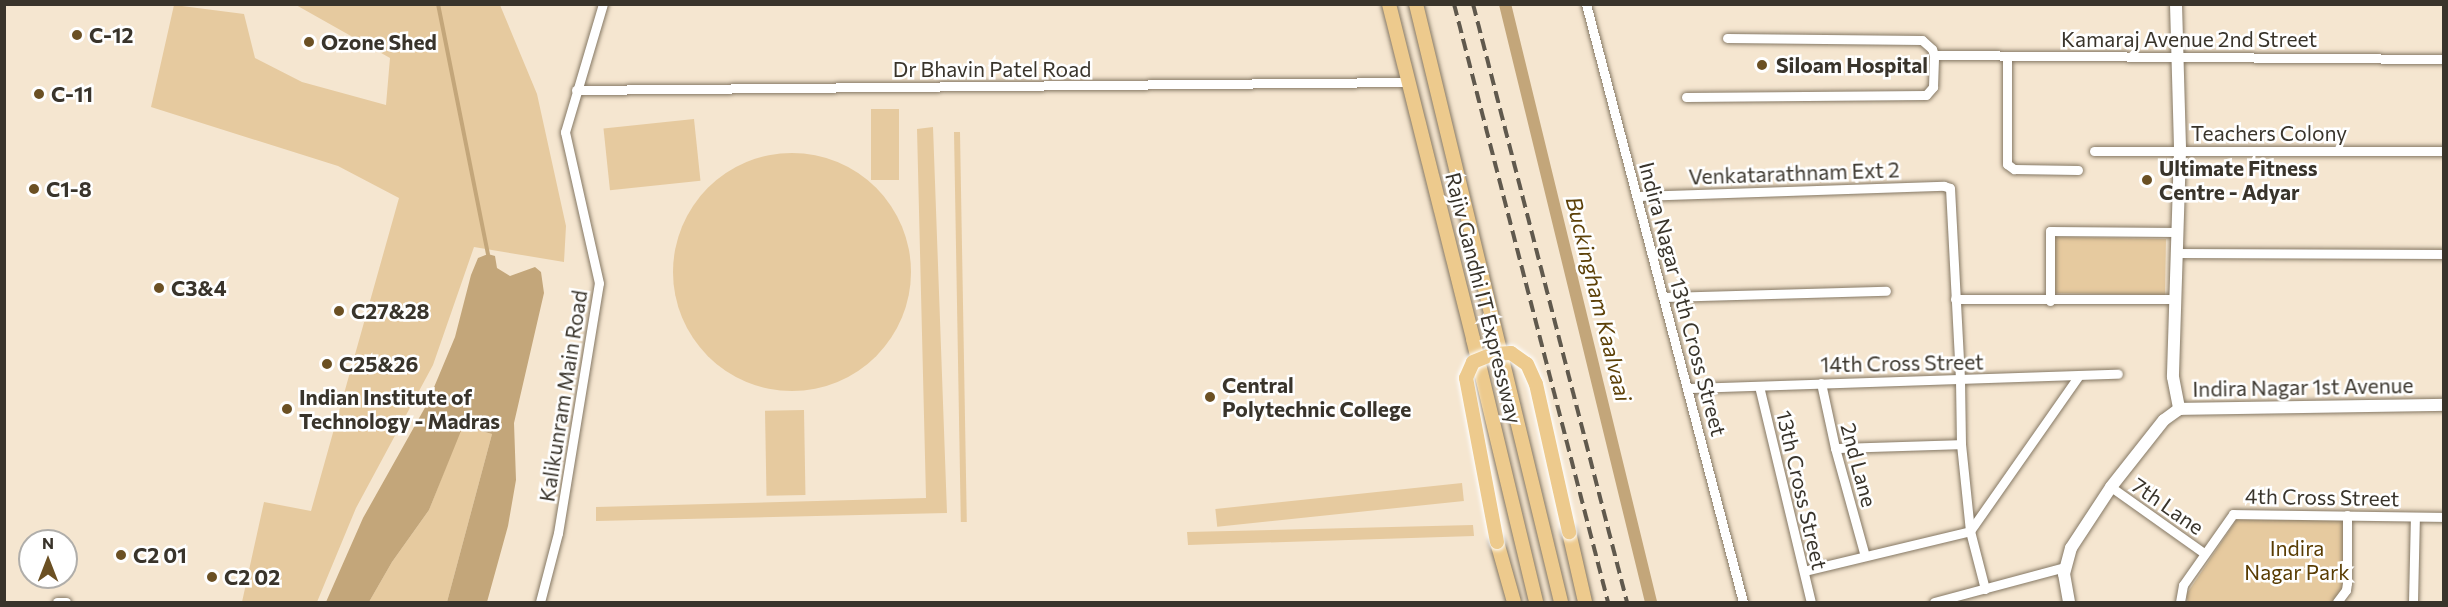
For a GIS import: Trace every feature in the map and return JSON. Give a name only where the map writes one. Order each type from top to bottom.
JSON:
[{"type":"main road","name":"Rajiv Gandhi IT Expressway","points":[[1389,4],[1536,603]]},
{"type":"main road","name":"Rajiv Gandhi IT Expressway","points":[[1416,4],[1561,603]]},
{"type":"main road","points":[[1514,603],[1497,542],[1466,378],[1473,362],[1492,354],[1511,352],[1527,364],[1536,384],[1585,603]]},
{"type":"street","name":"Kalikunram Main Road","points":[[540,603],[558,533],[599,283],[565,132],[603,4]]},
{"type":"street","name":"Indira Nagar 13th Cross Street","points":[[1586,4],[1665,297],[1743,603]]},
{"type":"street","points":[[2176,4],[2180,151],[2173,377],[2179,409]]},
{"type":"street","points":[[1686,97],[1926,95],[1934,87],[1934,55],[1932,49],[1922,40],[1727,38]]},
{"type":"street","name":"Kamaraj Avenue 2nd Street","points":[[1934,55],[2444,59]]},
{"type":"street","points":[[2007,56],[2007,164],[2014,169],[2078,170]]},
{"type":"street","name":"Dr Bhavin Patel Road","points":[[576,90],[1409,82]]},
{"type":"street","name":"Teachers Colony","points":[[2094,151],[2444,151]]},
{"type":"street","name":"Venkatarathnam Ext 2","points":[[1638,196],[1944,186],[1950,188],[1955,299]]},
{"type":"street","points":[[2050,301],[2050,231],[2177,232]]},
{"type":"street","points":[[2177,253],[2444,254]]},
{"type":"street","points":[[1665,297],[1886,291]]},
{"type":"street","points":[[1985,589],[1970,531],[1961,444],[1955,299],[2050,301],[2174,299]]},
{"type":"street","name":"14th Cross Street","points":[[1688,388],[2118,374]]},
{"type":"street","points":[[1804,571],[1970,531],[2078,377]]},
{"type":"street","name":"2nd Lane","points":[[1821,383],[1835,448],[1865,556]]},
{"type":"street","name":"13th Cross Street","points":[[1759,386],[1811,603]]},
{"type":"street","name":"Indira Nagar 1st Avenue","points":[[2065,567],[2071,548],[2111,488],[2164,420],[2179,409],[2444,405]]},
{"type":"street","points":[[1835,448],[1961,444]]},
{"type":"street","name":"7th Lane","points":[[2111,488],[2204,553]]},
{"type":"street","name":"4th Cross Street","points":[[2180,603],[2183,585],[2233,514],[2444,517]]},
{"type":"street","points":[[2337,603],[2346,590],[2347,583],[2347,515]]},
{"type":"street","points":[[2413,603],[2415,517]]},
{"type":"street","points":[[1934,603],[2065,567],[2069,603]]},
{"type":"street","points":[[57,603],[66,603]]},
{"type":"green space","points":[[174,5],[244,14],[255,58],[302,82],[386,105],[390,58],[296,5],[500,5],[537,94],[566,226],[564,262],[474,247],[433,365],[356,508],[317,602],[242,602],[264,502],[311,511],[399,198],[338,166],[151,107]]},
{"type":"green space","points":[[871,109],[899,109],[899,180],[871,180]]},
{"type":"green space","points":[[694,119],[700,181],[610,190],[603,129]]},
{"type":"green space","points":[[933,127],[947,513],[596,521],[596,507],[926,498],[917,129]]},
{"type":"green space","points":[[954,132],[960,132],[967,522],[961,522]]},
{"type":"green space","points":[[780,153],[804,153],[827,158],[848,167],[868,180],[884,196],[897,216],[906,237],[911,272],[909,295],[902,318],[884,348],[868,364],[848,377],[827,386],[804,391],[780,391],[757,386],[736,377],[716,364],[700,348],[687,328],[678,307],[673,284],[673,260],[678,237],[687,216],[700,196],[716,180],[736,167],[757,158]]},
{"type":"green space","points":[[2054,237],[2166,239],[2165,295],[2053,293]]},
{"type":"green space","points":[[804,410],[805,495],[766,496],[765,411]]},
{"type":"green space","points":[[462,426],[492,434],[447,602],[369,602],[392,562],[429,510]]},
{"type":"green space","points":[[1462,483],[1464,501],[1217,527],[1215,509]]},
{"type":"green space","name":"Indira Nagar Park","points":[[2346,516],[2345,588],[2335,602],[2188,602],[2186,595],[2237,519]]},
{"type":"green space","points":[[1473,525],[1474,536],[1188,545],[1187,532]]},
{"type":"shaded area","points":[[488,254],[495,256],[497,268],[510,276],[535,267],[541,272],[544,293],[514,423],[516,480],[508,526],[487,602],[447,602],[492,434],[463,426],[429,510],[392,562],[369,602],[326,602],[363,518],[427,404],[455,337],[471,275],[478,258]]},
{"type":"waterway","points":[[438,4],[488,254]]},
{"type":"waterway","name":"Buckingham Kaalvaai","points":[[1505,4],[1651,602]]},
{"type":"railway","points":[[1454,4],[1608,602]]},
{"type":"railway","points":[[1473,4],[1627,602]]},
{"type":"place","name":"C-12","points":[[77,35]]},
{"type":"place","name":"Ozone Shed","points":[[309,42]]},
{"type":"place","name":"Siloam Hospital","points":[[1762,65]]},
{"type":"place","name":"C-11","points":[[39,94]]},
{"type":"place","name":"Ultimate Fitness Centre - Adyar","points":[[2147,180]]},
{"type":"place","name":"C1-8","points":[[34,189]]},
{"type":"place","name":"C3&4","points":[[159,288]]},
{"type":"place","name":"C27&28","points":[[339,311]]},
{"type":"place","name":"C25&26","points":[[327,364]]},
{"type":"place","name":"Central Polytechnic College","points":[[1210,397]]},
{"type":"place","name":"Indian Institute of Technology - Madras","points":[[287,409]]},
{"type":"place","name":"C2 01","points":[[121,555]]},
{"type":"place","name":"C2 02","points":[[212,577]]}]
